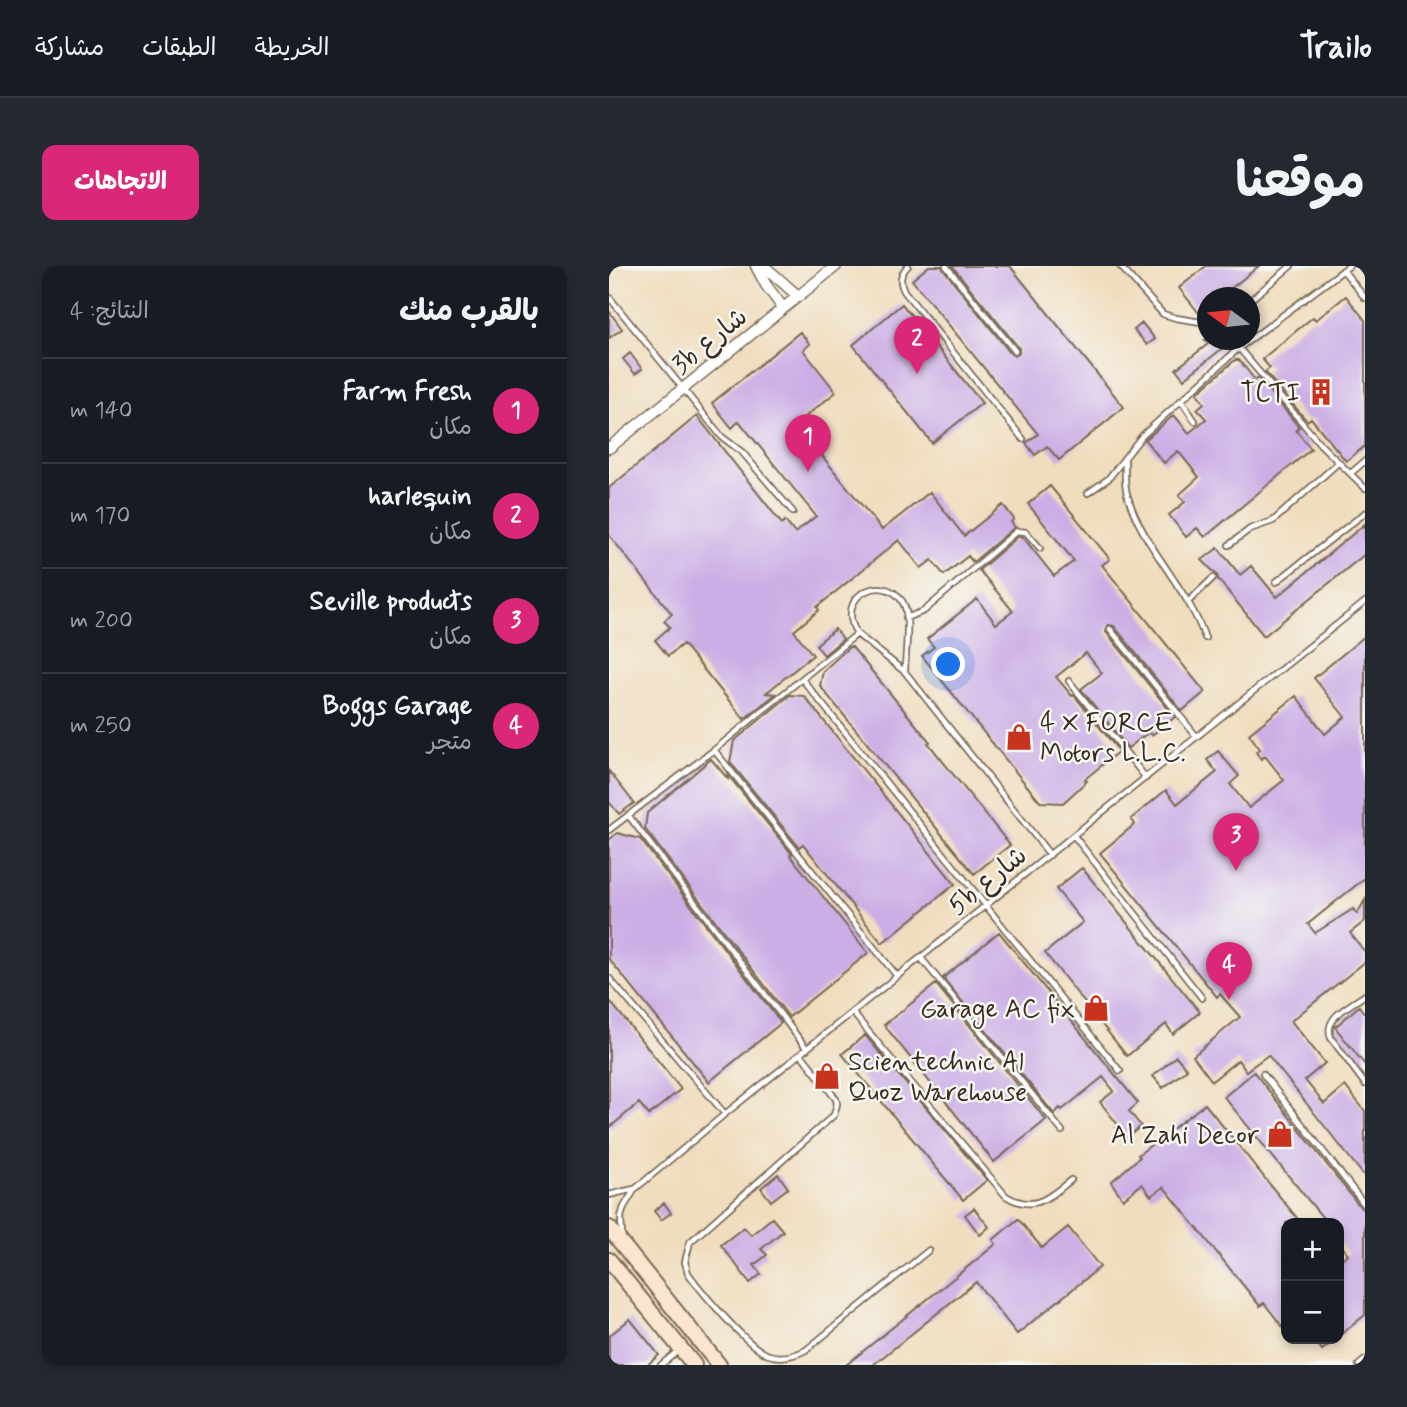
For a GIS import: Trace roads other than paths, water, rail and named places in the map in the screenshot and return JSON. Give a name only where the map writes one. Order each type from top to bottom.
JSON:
[{"type":"main road","points":[[609,1227],[719,1365]]},
{"type":"main road","points":[[609,1260],[694,1365]]},
{"type":"street","points":[[756,266],[783,308]]},
{"type":"street","points":[[764,266],[798,296]]},
{"type":"street","name":"3b شارع","points":[[609,448],[836,266]]},
{"type":"lane","points":[[908,266],[900,280],[904,290],[1023,439]]},
{"type":"lane","points":[[946,266],[1016,351]]},
{"type":"lane","points":[[1120,266],[1163,314],[1197,321]]},
{"type":"lane","points":[[1260,292],[1290,266]]},
{"type":"lane","points":[[1260,332],[1349,266]]},
{"type":"lane","points":[[1343,271],[1365,298]]},
{"type":"lane","points":[[610,297],[722,437],[742,452],[793,512]]},
{"type":"lane","points":[[1088,493],[1108,479],[1125,461],[1142,436],[1237,350]]},
{"type":"lane","points":[[1241,350],[1321,445],[1365,488]]},
{"type":"lane","points":[[1181,400],[1195,421]]},
{"type":"lane","points":[[1125,461],[1125,486],[1132,505],[1159,557],[1189,601],[1205,638]]},
{"type":"lane","points":[[1351,473],[1365,461]]},
{"type":"lane","points":[[1229,545],[1249,529],[1273,521],[1339,462]]},
{"type":"lane","points":[[1276,582],[1365,513]]},
{"type":"lane","points":[[906,618],[924,611],[1017,531],[1026,532],[1039,548]]},
{"type":"lane","points":[[1189,601],[1213,578]]},
{"type":"lane","points":[[905,672],[904,605],[896,594],[884,589],[872,589],[860,594],[850,610],[857,634],[905,672],[1049,855]]},
{"type":"lane","name":"5b شارع","points":[[625,1248],[621,1217],[628,1197],[635,1189],[1365,602]]},
{"type":"lane","points":[[1110,629],[1197,737]]},
{"type":"lane","points":[[609,830],[715,750],[857,634]]},
{"type":"lane","points":[[802,679],[1120,1071]]},
{"type":"lane","points":[[1069,681],[1146,778]]},
{"type":"lane","points":[[715,750],[897,976]]},
{"type":"lane","points":[[628,815],[807,1049]]},
{"type":"lane","points":[[1074,836],[1202,998]]},
{"type":"lane","points":[[921,958],[1062,1131]]},
{"type":"lane","points":[[609,978],[725,1114]]},
{"type":"lane","points":[[1365,995],[1333,1018],[1328,1031],[1365,1084]]},
{"type":"lane","points":[[852,1012],[1006,1196],[1015,1202],[1037,1203],[1071,1180]]},
{"type":"lane","points":[[801,1054],[836,1099],[834,1115],[691,1241],[686,1251],[688,1273],[754,1347],[771,1356],[789,1357],[806,1350],[929,1250]]},
{"type":"lane","points":[[1263,1074],[1365,1205]]},
{"type":"lane","name":"5b شارع","points":[[609,1195],[635,1189]]},
{"type":"lane","points":[[661,1365],[681,1349]]},
{"type":"lane","points":[[1359,1365],[1365,1360]]},
{"type":"place","name":"harlequin","points":[[917,374]]},
{"type":"place","name":"TCTI","points":[[1321,392]]},
{"type":"place","name":"Farm Fresh","points":[[808,472]]},
{"type":"place","name":"4 X FORCE Motors L.L.C.","points":[[1019,737]]},
{"type":"place","name":"Seville products","points":[[1236,871]]},
{"type":"place","name":"Boggs Garage","points":[[1229,1000]]},
{"type":"place","name":"Garage AC fix","points":[[1096,1008]]},
{"type":"place","name":"Scientechnic Al Quoz Warehouse","points":[[827,1076]]},
{"type":"place","name":"Al Zahi Decor","points":[[1280,1134]]}]
